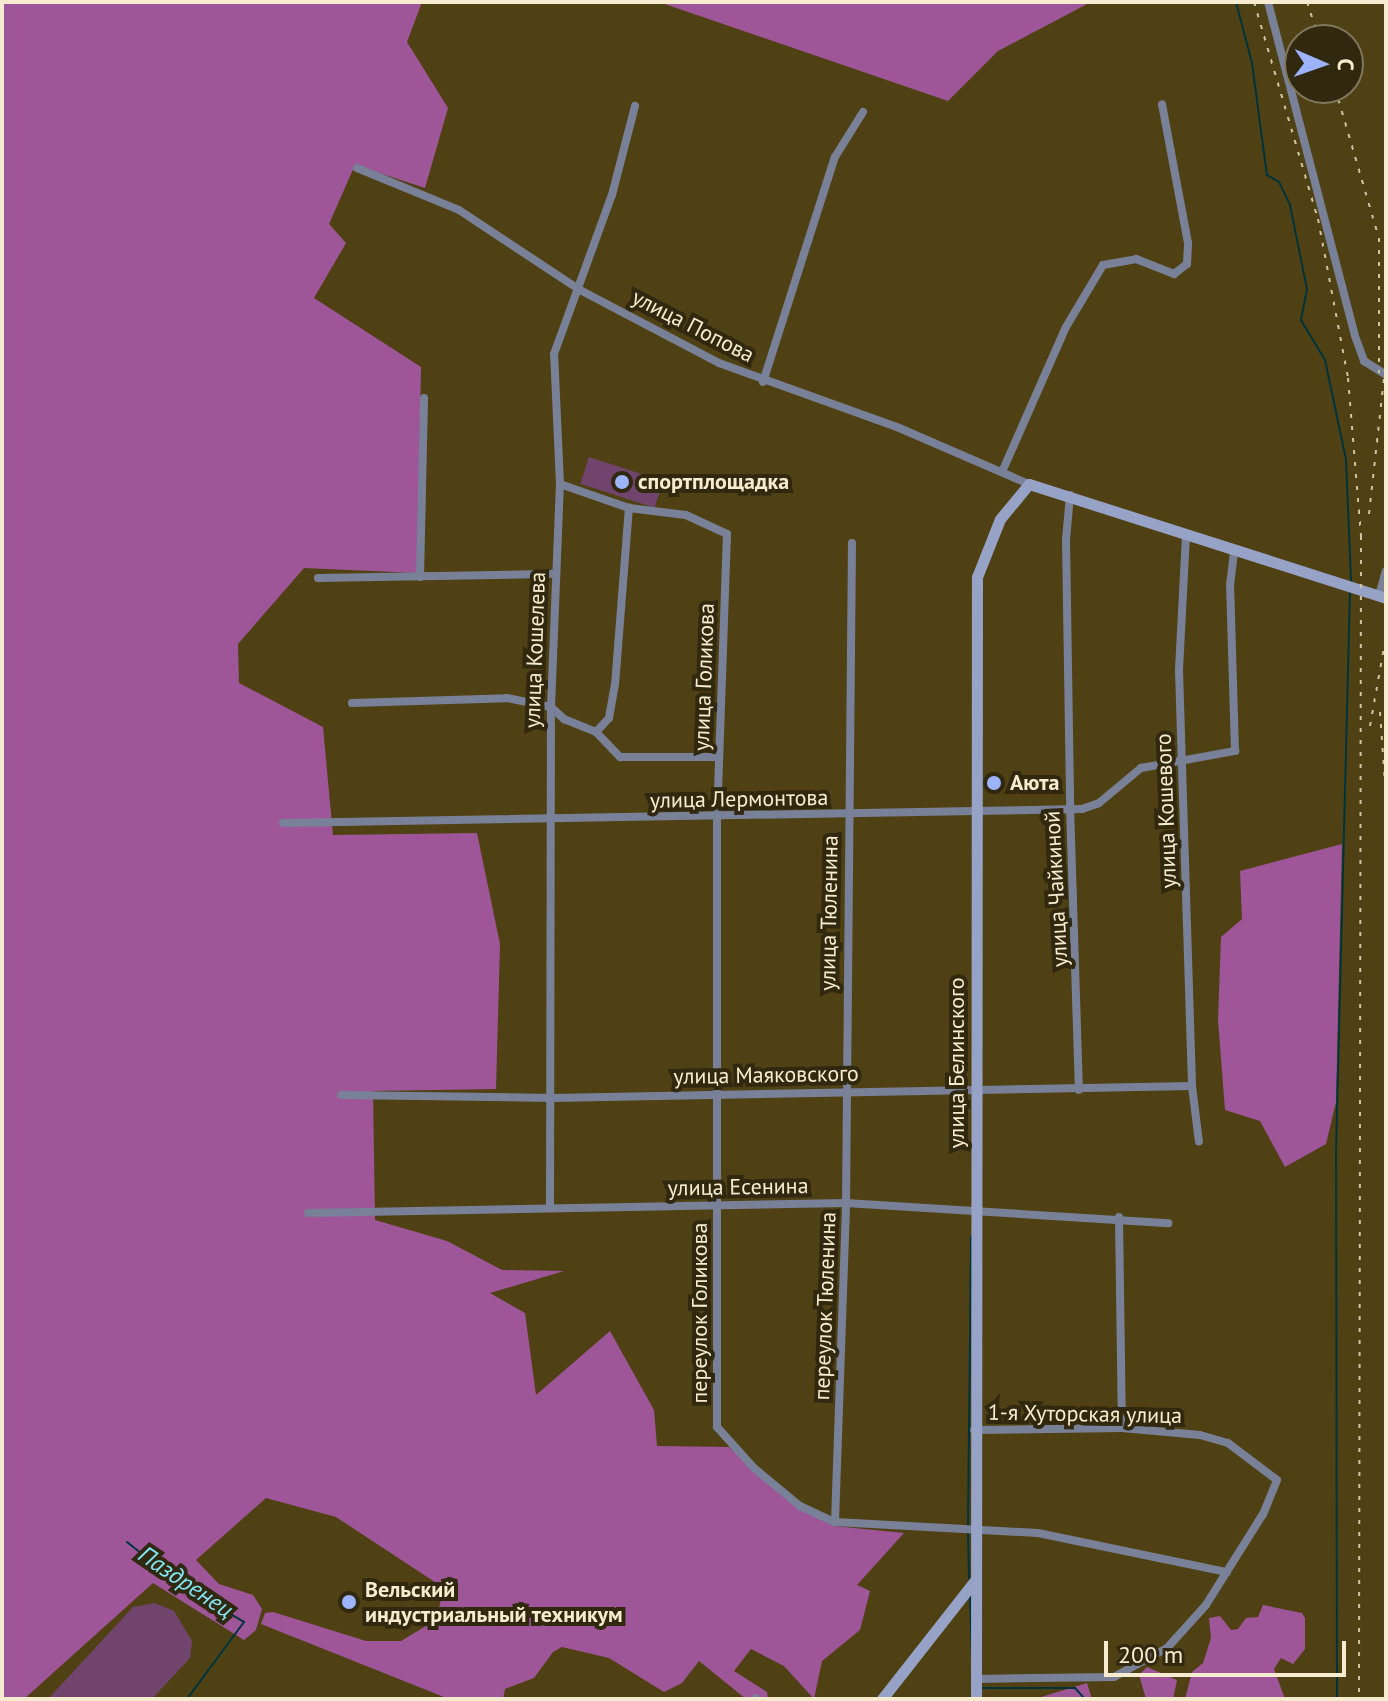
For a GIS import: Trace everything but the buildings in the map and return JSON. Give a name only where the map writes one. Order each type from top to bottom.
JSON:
[{"type":"street","points":[[1268,2],[1355,336],[1364,361],[1386,375]]},
{"type":"street","points":[[1002,472],[1066,327],[1103,265],[1136,259],[1174,274],[1187,264],[1188,243],[1162,104]]},
{"type":"street","name":"улица Кошелева","points":[[550,1208],[553,1098],[551,707],[560,484],[554,354],[580,290],[635,106]]},
{"type":"street","points":[[763,382],[835,157],[863,112]]},
{"type":"street","name":"улица Попова","points":[[357,168],[459,210],[580,290],[763,382],[897,427],[1029,484]]},
{"type":"street","points":[[420,577],[424,398]]},
{"type":"street","name":"улица Голикова","points":[[560,484],[629,508],[686,515],[727,534],[717,819],[720,1093]]},
{"type":"street","points":[[1029,484],[1382,596],[1386,571]]},
{"type":"street","name":"улица Белинского","points":[[976,1699],[977,577],[1000,519],[1029,484]]},
{"type":"street","name":"улица Чайкиной","points":[[1070,495],[1066,540],[1070,806],[1079,1090]]},
{"type":"street","points":[[596,732],[609,718],[615,685],[629,508]]},
{"type":"street","name":"улица Кошевого","points":[[1186,536],[1179,608],[1192,1086],[1199,1142]]},
{"type":"street","name":"улица Тюленина","points":[[847,1092],[852,543]]},
{"type":"street","name":"улица Лермонтова","points":[[283,823],[717,819],[1099,803],[1141,768],[1235,751],[1230,585],[1234,550]]},
{"type":"street","points":[[318,578],[555,574]]},
{"type":"street","points":[[352,703],[456,696],[551,707],[564,719],[596,732],[620,757],[719,757]]},
{"type":"street","name":"улица Маяковского","points":[[341,1095],[553,1098],[720,1093],[978,1093],[1192,1086]]},
{"type":"street","name":"переулок Тюленина","points":[[835,1522],[847,1092]]},
{"type":"street","name":"переулок Голикова","points":[[720,1093],[717,1427],[800,1506],[835,1522]]},
{"type":"street","name":"улица Есенина","points":[[308,1213],[846,1203],[977,1208],[1168,1223]]},
{"type":"street","points":[[1119,1217],[1122,1428]]},
{"type":"street","name":"1-я Хуторская улица","points":[[974,1430],[1122,1428],[1218,1438],[1277,1480],[1227,1572]]},
{"type":"street","points":[[835,1522],[1038,1533],[1227,1572],[1167,1648],[1114,1677],[976,1679]]},
{"type":"street","points":[[882,1699],[976,1579]]},
{"type":"shaded area","points":[[2,2],[422,2],[407,42],[448,108],[425,188],[355,165],[329,224],[346,243],[314,298],[421,367],[417,573],[304,568],[238,644],[239,683],[323,727],[333,835],[477,833],[500,944],[496,1089],[373,1091],[375,1220],[447,1241],[502,1270],[564,1271],[490,1293],[525,1313],[536,1395],[610,1331],[654,1410],[657,1446],[729,1447],[798,1509],[834,1526],[904,1533],[857,1585],[870,1591],[860,1630],[822,1661],[814,1699],[784,1666],[751,1649],[734,1671],[767,1692],[768,1699],[746,1699],[699,1661],[682,1683],[664,1692],[609,1658],[562,1647],[553,1652],[534,1678],[505,1689],[503,1699],[449,1699],[261,1624],[265,1613],[273,1612],[366,1641],[401,1641],[436,1620],[444,1588],[336,1517],[266,1498],[196,1560],[219,1584],[253,1595],[262,1609],[256,1630],[244,1640],[153,1583],[24,1699],[2,1699]]},
{"type":"shaded area","points":[[659,2],[1091,2],[998,51],[948,101]]},
{"type":"shaded area","name":"спортплощадка","points":[[589,457],[663,481],[655,508],[580,484]]},
{"type":"shaded area","points":[[1342,844],[1336,1102],[1326,1144],[1285,1167],[1260,1121],[1225,1110],[1218,1020],[1221,937],[1242,919],[1240,871]]},
{"type":"shaded area","points":[[155,1603],[174,1611],[192,1641],[190,1658],[152,1699],[48,1699],[133,1607]]},
{"type":"shaded area","points":[[1263,1605],[1302,1613],[1305,1618],[1305,1649],[1293,1664],[1281,1658],[1274,1669],[1285,1699],[1185,1699],[1192,1672],[1203,1663],[1211,1638],[1209,1618],[1220,1616],[1231,1630],[1238,1629],[1246,1618],[1258,1617]]},
{"type":"shaded area","points":[[1147,1667],[1177,1680],[1173,1699],[1146,1699],[1139,1675]]},
{"type":"shaded area","points":[[1087,1683],[1092,1699],[1035,1699]]},
{"type":"waterway","points":[[1236,2],[1252,63],[1267,175],[1279,182],[1290,205],[1307,289],[1301,320],[1325,360],[1346,460],[1351,581]]},
{"type":"waterway","points":[[1337,1699],[1336,1151],[1350,591]]},
{"type":"waterway","points":[[968,1526],[971,1237]]},
{"type":"waterway","points":[[968,1533],[969,1578]]},
{"type":"waterway","name":"Паздренец","points":[[127,1542],[181,1585],[244,1622],[187,1699]]},
{"type":"waterway","points":[[970,1597],[973,1688]]},
{"type":"waterway","points":[[979,1688],[1075,1688],[1085,1699]]},
{"type":"railway","points":[[1254,2],[1318,219],[1348,378],[1361,536],[1359,1699]]},
{"type":"railway","points":[[1307,2],[1314,24]]},
{"type":"railway","points":[[1340,104],[1379,238],[1379,373]]},
{"type":"railway","points":[[1369,514],[1386,360]]},
{"type":"railway","points":[[1370,726],[1386,636]]},
{"type":"railway","points":[[1380,712],[1386,798]]},
{"type":"place","name":"спортплощадка","points":[[622,482]]},
{"type":"place","name":"Аюта","points":[[994,783]]},
{"type":"place","name":"Вельский индустриальный техникум","points":[[349,1602]]}]
